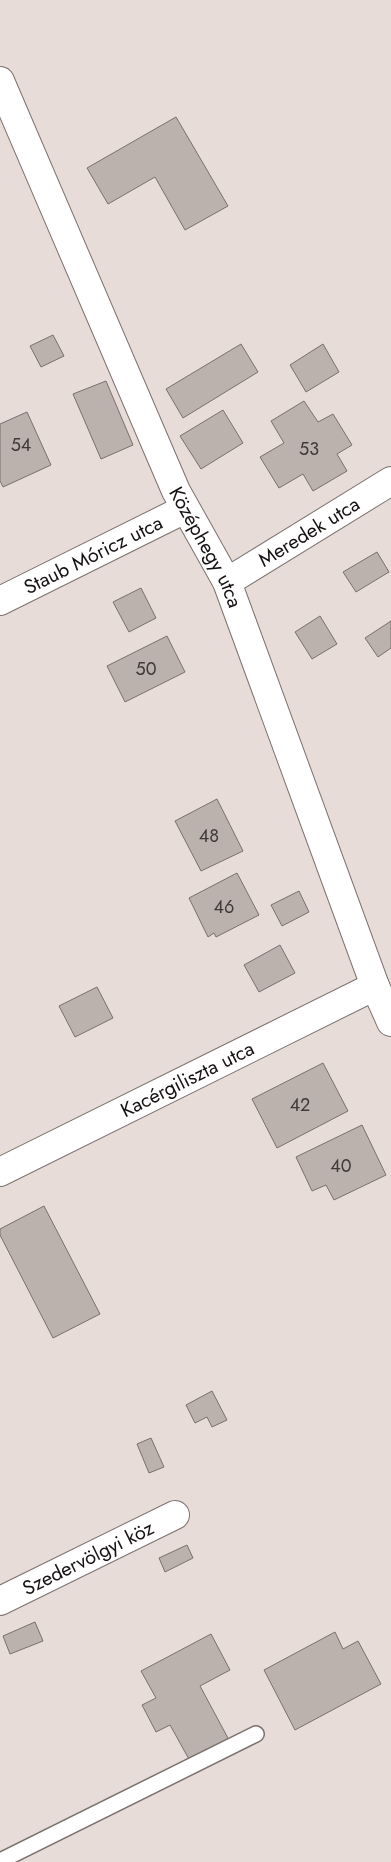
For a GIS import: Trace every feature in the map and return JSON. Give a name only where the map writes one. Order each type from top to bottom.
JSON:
[{"type":"street","name":"Középhegy utca","points":[[0,81],[185,510],[227,582],[375,986],[391,1022]]},
{"type":"street","name":"Meredek utca","points":[[227,582],[391,481]]},
{"type":"street","name":"Staub Móricz utca","points":[[0,601],[185,510]]},
{"type":"street","name":"Kacérgiliszta utca","points":[[0,1172],[375,986]]},
{"type":"street","name":"Szedervölgyi köz","points":[[0,1601],[175,1515]]},
{"type":"lane","points":[[0,1861],[256,1734]]},
{"type":"building","points":[[176,117],[228,206],[185,230],[155,177],[108,204],[87,168]]},
{"type":"building","points":[[53,335],[64,356],[41,367],[30,346]]},
{"type":"building","points":[[241,344],[258,372],[183,418],[166,389]]},
{"type":"building","points":[[323,344],[339,372],[306,392],[290,365]]},
{"type":"building","points":[[106,381],[133,445],[101,459],[73,394]]},
{"type":"building","points":[[304,401],[318,422],[333,414],[352,445],[337,454],[347,471],[313,491],[303,474],[279,488],[260,457],[284,443],[271,421]]},
{"type":"building","points":[[223,410],[243,443],[201,469],[180,436]]},
{"type":"building","points":[[27,412],[51,465],[3,487],[0,481],[0,424]]},
{"type":"building","points":[[377,552],[389,572],[356,592],[343,572]]},
{"type":"building","points":[[141,588],[156,618],[129,632],[113,602]]},
{"type":"building","points":[[320,616],[337,644],[312,659],[295,632]]},
{"type":"building","points":[[391,621],[391,648],[378,657],[365,638]]},
{"type":"building","points":[[167,636],[185,672],[125,702],[107,666]]},
{"type":"building","points":[[217,799],[243,851],[201,871],[175,821]]},
{"type":"building","points":[[237,873],[259,915],[216,937],[214,933],[208,937],[189,898]]},
{"type":"building","points":[[299,891],[309,912],[282,926],[271,905]]},
{"type":"building","points":[[280,945],[295,973],[259,992],[244,965]]},
{"type":"building","points":[[97,987],[113,1018],[75,1037],[59,1006]]},
{"type":"building","points":[[323,1063],[348,1111],[277,1148],[252,1099]]},
{"type":"building","points":[[362,1125],[386,1175],[334,1200],[326,1185],[312,1191],[296,1157]]},
{"type":"building","points":[[44,1206],[100,1314],[53,1338],[0,1235],[0,1229]]},
{"type":"building","points":[[212,1391],[227,1420],[212,1427],[207,1417],[195,1423],[186,1405]]},
{"type":"building","points":[[151,1438],[164,1467],[149,1473],[137,1444]]},
{"type":"building","points":[[187,1545],[193,1558],[165,1572],[159,1558]]},
{"type":"building","points":[[35,1622],[43,1641],[10,1654],[3,1636]]},
{"type":"building","points":[[335,1632],[343,1649],[358,1641],[381,1684],[295,1730],[264,1670]]},
{"type":"building","points":[[211,1634],[230,1670],[200,1686],[229,1740],[190,1761],[170,1725],[156,1732],[142,1705],[156,1698],[141,1671]]}]
